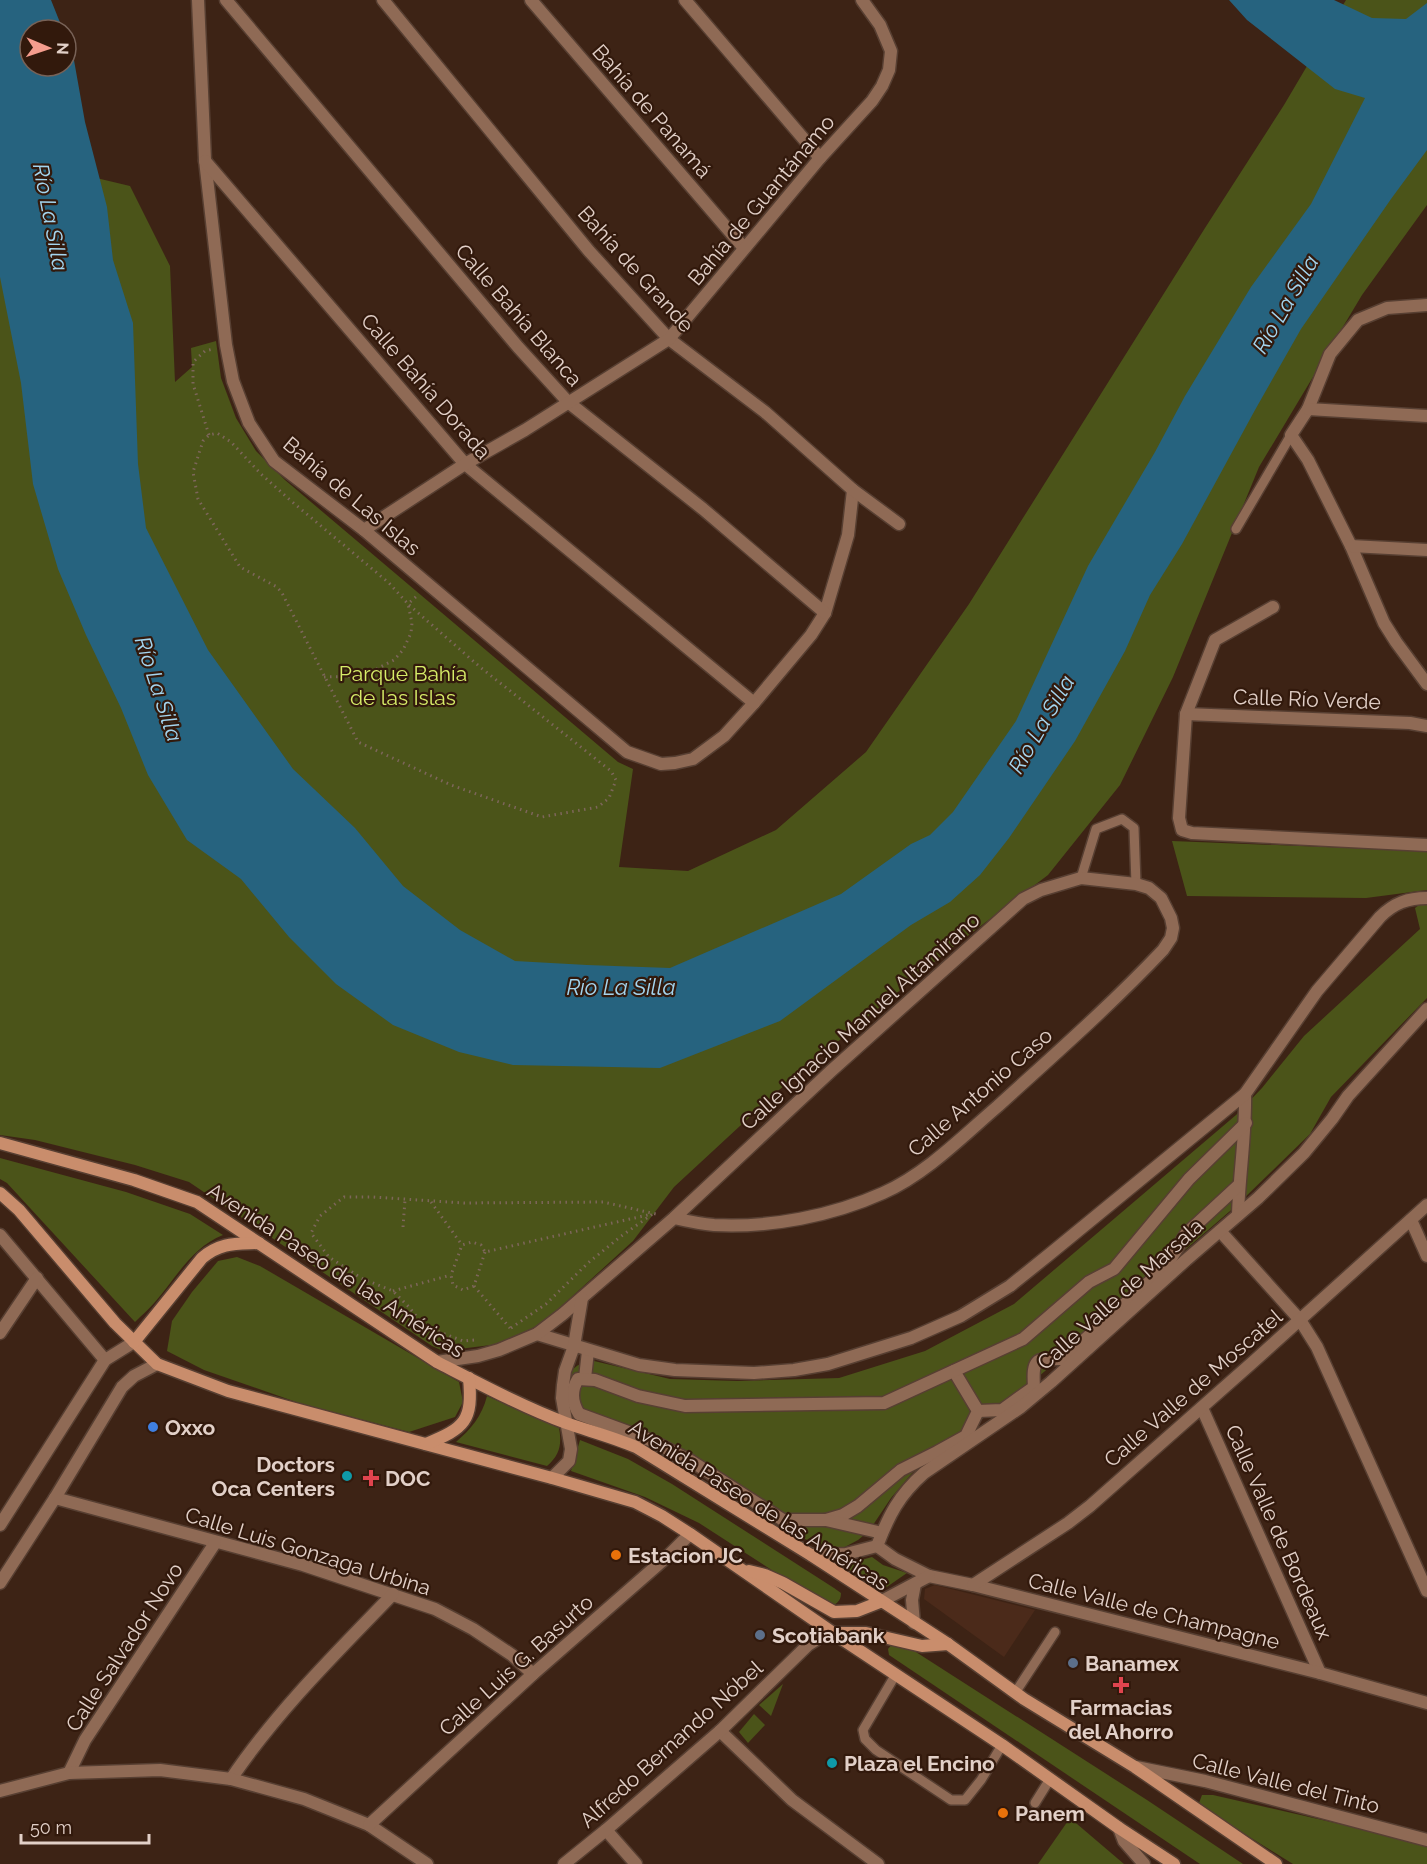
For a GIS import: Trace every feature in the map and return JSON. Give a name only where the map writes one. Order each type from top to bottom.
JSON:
[{"type":"main road","name":"Avenida Paseo de las Américas","points":[[0,1143],[134,1180],[197,1202],[437,1362],[566,1423],[605,1434],[636,1447],[948,1644],[1015,1693],[1135,1767],[1276,1864]]},
{"type":"main road","points":[[0,1193],[19,1210],[115,1323],[157,1364],[228,1391],[635,1502],[690,1534],[1174,1864]]},
{"type":"main road","points":[[134,1342],[202,1258],[213,1248],[259,1243]]},
{"type":"main road","points":[[426,1444],[452,1432],[465,1421],[470,1407],[469,1378]]},
{"type":"main road","points":[[742,1569],[783,1583],[834,1612],[857,1611],[880,1602]]},
{"type":"main road","points":[[833,1633],[866,1632],[922,1646],[948,1644]]},
{"type":"street","name":"Bahía de Las Islas","points":[[198,0],[205,160],[226,345],[233,381],[249,423],[274,461],[364,530],[627,752],[661,764],[693,759],[724,736],[754,704]]},
{"type":"street","name":"Calle Bahía Blanca","points":[[226,0],[518,347],[568,402],[703,509],[825,613]]},
{"type":"street","name":"Bahía de Grande","points":[[383,0],[589,251],[669,339],[765,412],[853,490],[899,524]]},
{"type":"street","name":"Bahía de Panamá","points":[[531,0],[744,248]]},
{"type":"street","points":[[685,0],[820,158]]},
{"type":"street","name":"Bahía de Guantánamo","points":[[364,530],[465,464],[525,430],[669,339],[877,93],[889,70],[891,51],[880,25],[862,0]]},
{"type":"street","name":"Calle Bahía Dorada","points":[[205,160],[465,464],[754,704]]},
{"type":"street","points":[[1427,305],[1387,309],[1358,320],[1330,354],[1308,409],[1291,435],[1308,460],[1351,546],[1384,623],[1427,684]]},
{"type":"street","points":[[1308,409],[1427,416]]},
{"type":"street","points":[[754,704],[811,635],[825,613],[848,535],[853,490]]},
{"type":"street","points":[[1351,546],[1427,550]]},
{"type":"street","points":[[1273,607],[1215,640],[1186,714],[1179,818],[1182,830],[1192,833],[1427,845]]},
{"type":"street","name":"Calle Río Verde","points":[[1186,714],[1410,723],[1427,726]]},
{"type":"street","name":"Calle Ignacio Manuel Altamirano","points":[[437,1362],[478,1356],[537,1334],[674,1218],[831,1071],[1023,899],[1041,890],[1081,878],[1136,884],[1149,888],[1161,898],[1167,907],[1173,928],[1172,938]]},
{"type":"street","points":[[537,1334],[639,1365],[675,1370],[754,1373],[794,1370],[828,1364],[911,1338],[961,1316],[1010,1286],[1245,1094],[1317,991],[1380,917],[1400,902],[1427,898]]},
{"type":"street","name":"Calle Antonio Caso","points":[[674,1218],[713,1225],[788,1221],[826,1212],[884,1193],[941,1156],[975,1126],[1152,962],[1172,938]]},
{"type":"street","name":"Calle Valle de Marsala","points":[[877,1546],[890,1512],[900,1497],[924,1473],[1036,1395],[1238,1215],[1304,1153],[1348,1096],[1427,1009]]},
{"type":"street","points":[[1238,1215],[1246,1123],[1245,1094]]},
{"type":"street","points":[[882,1533],[864,1531],[826,1520],[783,1520],[691,1461],[650,1440],[579,1414],[573,1399],[574,1385],[578,1379],[585,1378],[638,1396],[685,1407],[884,1403],[1023,1339],[1089,1282],[1114,1269],[1189,1179],[1246,1123]]},
{"type":"street","points":[[978,1411],[1002,1410],[1034,1387],[1033,1374],[1035,1365],[1039,1361],[1046,1357],[1063,1359],[1165,1268],[1186,1233],[1239,1185]]},
{"type":"street","name":"Calle Valle de Moscatel","points":[[973,1585],[1068,1523],[1202,1408],[1427,1205]]},
{"type":"street","points":[[1411,1220],[1427,1256]]},
{"type":"street","points":[[1220,1231],[1300,1320],[1317,1347],[1427,1591]]},
{"type":"street","points":[[0,1235],[105,1360]]},
{"type":"street","points":[[0,1333],[37,1278]]},
{"type":"street","points":[[552,1478],[569,1461],[571,1449],[562,1398],[565,1371],[574,1347],[582,1298]]},
{"type":"street","points":[[0,1525],[105,1360],[134,1342]]},
{"type":"street","points":[[585,1378],[588,1351]]},
{"type":"street","points":[[0,1583],[56,1498],[122,1387],[134,1376],[157,1364]]},
{"type":"street","points":[[954,1371],[978,1411]]},
{"type":"street","name":"Calle Valle de Bordeaux","points":[[1202,1408],[1320,1673]]},
{"type":"street","points":[[826,1520],[843,1515],[858,1506],[901,1470],[966,1436],[978,1411]]},
{"type":"street","name":"Calle Luis Gonzaga Urbina","points":[[56,1498],[215,1543],[303,1565],[435,1609],[473,1629],[512,1655],[533,1674]]},
{"type":"street","name":"Calle Luis G. Basurto","points":[[369,1825],[690,1534]]},
{"type":"street","name":"Calle Salvador Novo","points":[[69,1773],[86,1740],[215,1543]]},
{"type":"street","points":[[811,1556],[846,1554],[877,1546]]},
{"type":"street","name":"Calle Valle de Champagne","points":[[877,1546],[895,1559],[929,1576],[973,1585],[1320,1673],[1427,1703]]},
{"type":"street","points":[[880,1602],[929,1576]]},
{"type":"street","points":[[914,1623],[912,1600],[915,1584]]},
{"type":"street","points":[[231,1779],[250,1750],[329,1660],[393,1594]]},
{"type":"street","name":"Alfredo Bernando Nóbel","points":[[564,1864],[720,1731],[800,1652],[822,1636],[833,1633]]},
{"type":"street","points":[[720,1731],[792,1800],[878,1864]]},
{"type":"street","name":"Calle Valle del Tinto","points":[[1135,1767],[1205,1781],[1427,1840]]},
{"type":"street","points":[[0,1791],[69,1773],[160,1770],[231,1779],[304,1799],[369,1825],[426,1864]]},
{"type":"street","points":[[1119,1828],[1124,1841],[1144,1864]]},
{"type":"street","points":[[606,1830],[636,1864]]},
{"type":"lane","points":[[1236,529],[1291,435]]},
{"type":"lane","points":[[1081,878],[1096,829],[1122,819],[1134,828],[1136,884]]},
{"type":"lane","points":[[1015,1693],[1055,1632]]},
{"type":"lane","points":[[896,1674],[863,1730],[865,1739],[876,1750],[951,1800],[965,1800],[981,1780],[1002,1745]]},
{"type":"lane","points":[[1035,1803],[1050,1779]]},
{"type":"path","points":[[209,435],[193,384],[193,362],[205,351],[226,345]]},
{"type":"path","points":[[217,433],[231,442],[273,485],[389,582],[408,604],[480,667],[611,771],[616,780],[609,798],[598,807],[543,817],[451,785],[358,742],[282,593],[277,587],[240,567],[198,499],[192,472],[203,441],[209,435],[217,433]]},
{"type":"path","points":[[324,677],[363,676],[394,660],[403,650],[411,633],[412,623],[408,604]]},
{"type":"path","points":[[483,1340],[463,1341],[424,1326],[393,1291],[362,1278],[328,1257],[311,1233],[320,1216],[344,1197],[373,1197],[464,1203],[603,1202],[674,1218]]},
{"type":"path","points":[[403,1227],[405,1200]]},
{"type":"path","points":[[431,1201],[462,1245]]},
{"type":"path","points":[[485,1252],[654,1213]]},
{"type":"path","points":[[501,1334],[546,1304],[596,1257],[654,1213]]},
{"type":"path","points":[[462,1245],[472,1242],[481,1245],[485,1252],[474,1286]]},
{"type":"path","points":[[462,1245],[451,1275],[453,1285],[464,1290],[474,1286]]},
{"type":"path","points":[[393,1291],[451,1275]]},
{"type":"path","points":[[474,1286],[510,1328]]},
{"type":"shaded area","points":[[935,1585],[1035,1610],[1004,1657],[924,1599],[925,1589]]},
{"type":"green space","name":"Parque Bahía de las Islas","points":[[1346,0],[1427,0],[1427,205],[1362,295],[1259,467],[1173,677],[1120,785],[1048,875],[949,950],[779,1090],[674,1187],[633,1241],[543,1323],[499,1344],[441,1350],[189,1182],[135,1165],[35,1140],[0,1135],[0,155],[130,186],[170,266],[175,382],[192,367],[191,348],[216,341],[221,378],[236,418],[256,451],[285,480],[618,762],[633,769],[619,867],[688,871],[776,830],[866,752],[969,604],[1284,105]]},
{"type":"green space","points":[[1172,841],[1427,851],[1427,890],[1366,898],[1187,896]]},
{"type":"green space","points":[[1427,901],[1427,998],[1331,1097],[1310,1134],[1237,1205],[1030,1384],[919,1465],[891,1498],[869,1531],[858,1540],[843,1548],[825,1548],[805,1539],[722,1480],[578,1412],[570,1387],[570,1379],[575,1367],[583,1363],[594,1361],[670,1379],[737,1381],[839,1378],[925,1351],[1014,1304],[1236,1115],[1262,1088],[1304,1036],[1420,929],[1415,908]]},
{"type":"green space","points":[[0,1158],[126,1192],[190,1214],[223,1235],[212,1240],[193,1255],[155,1302],[135,1322],[7,1183],[0,1179]]},
{"type":"green space","points":[[237,1257],[260,1266],[459,1382],[463,1402],[455,1417],[409,1432],[299,1403],[204,1370],[167,1351],[172,1321],[192,1292],[218,1261]]},
{"type":"green space","points":[[487,1396],[559,1428],[559,1449],[555,1458],[547,1466],[456,1442],[475,1422]]},
{"type":"green space","points":[[580,1440],[628,1459],[672,1484],[834,1588],[841,1593],[839,1601],[829,1607],[699,1523],[645,1497],[571,1471]]},
{"type":"green space","points":[[872,1557],[883,1565],[907,1573],[881,1591],[833,1559],[851,1563]]},
{"type":"green space","points":[[893,1643],[905,1645],[1243,1864],[1200,1864],[889,1655],[888,1649]]},
{"type":"green space","points":[[783,1684],[771,1716],[759,1705]]},
{"type":"green space","points":[[754,1714],[765,1725],[748,1743],[739,1732]]},
{"type":"green space","points":[[1202,1795],[1213,1795],[1427,1844],[1427,1864],[1293,1864],[1206,1810],[1199,1803]]},
{"type":"green space","points":[[1070,1818],[1124,1864],[1038,1864]]},
{"type":"water","name":"Río La Silla","points":[[0,0],[51,0],[58,18],[18,18],[18,78],[77,78],[85,122],[107,207],[113,260],[133,323],[138,464],[146,528],[208,650],[293,769],[355,828],[403,886],[460,930],[515,961],[670,968],[841,894],[911,844],[930,835],[953,812],[1016,721],[1088,566],[1185,396],[1251,287],[1311,204],[1365,98],[1335,89],[1247,20],[1229,0],[1334,0],[1372,18],[1406,19],[1427,3],[1427,150],[1301,329],[1182,544],[1150,595],[1125,651],[1075,741],[1009,838],[980,875],[950,902],[911,925],[780,1021],[660,1068],[513,1065],[459,1052],[393,1025],[336,984],[289,937],[241,879],[187,840],[148,775],[121,708],[58,569],[33,484],[21,383],[0,277]]},
{"type":"place","name":"Oxxo","points":[[153,1427]]},
{"type":"place","name":"Doctors Oca Centers","points":[[347,1476]]},
{"type":"place","name":"DOC","points":[[371,1478]]},
{"type":"place","name":"Estacion JC","points":[[616,1555]]},
{"type":"place","name":"Scotiabank","points":[[760,1635]]},
{"type":"place","name":"Banamex","points":[[1073,1663]]},
{"type":"place","name":"Farmacias del Ahorro","points":[[1121,1685]]},
{"type":"place","name":"Plaza el Encino","points":[[832,1763]]},
{"type":"place","name":"Panem","points":[[1003,1813]]}]
